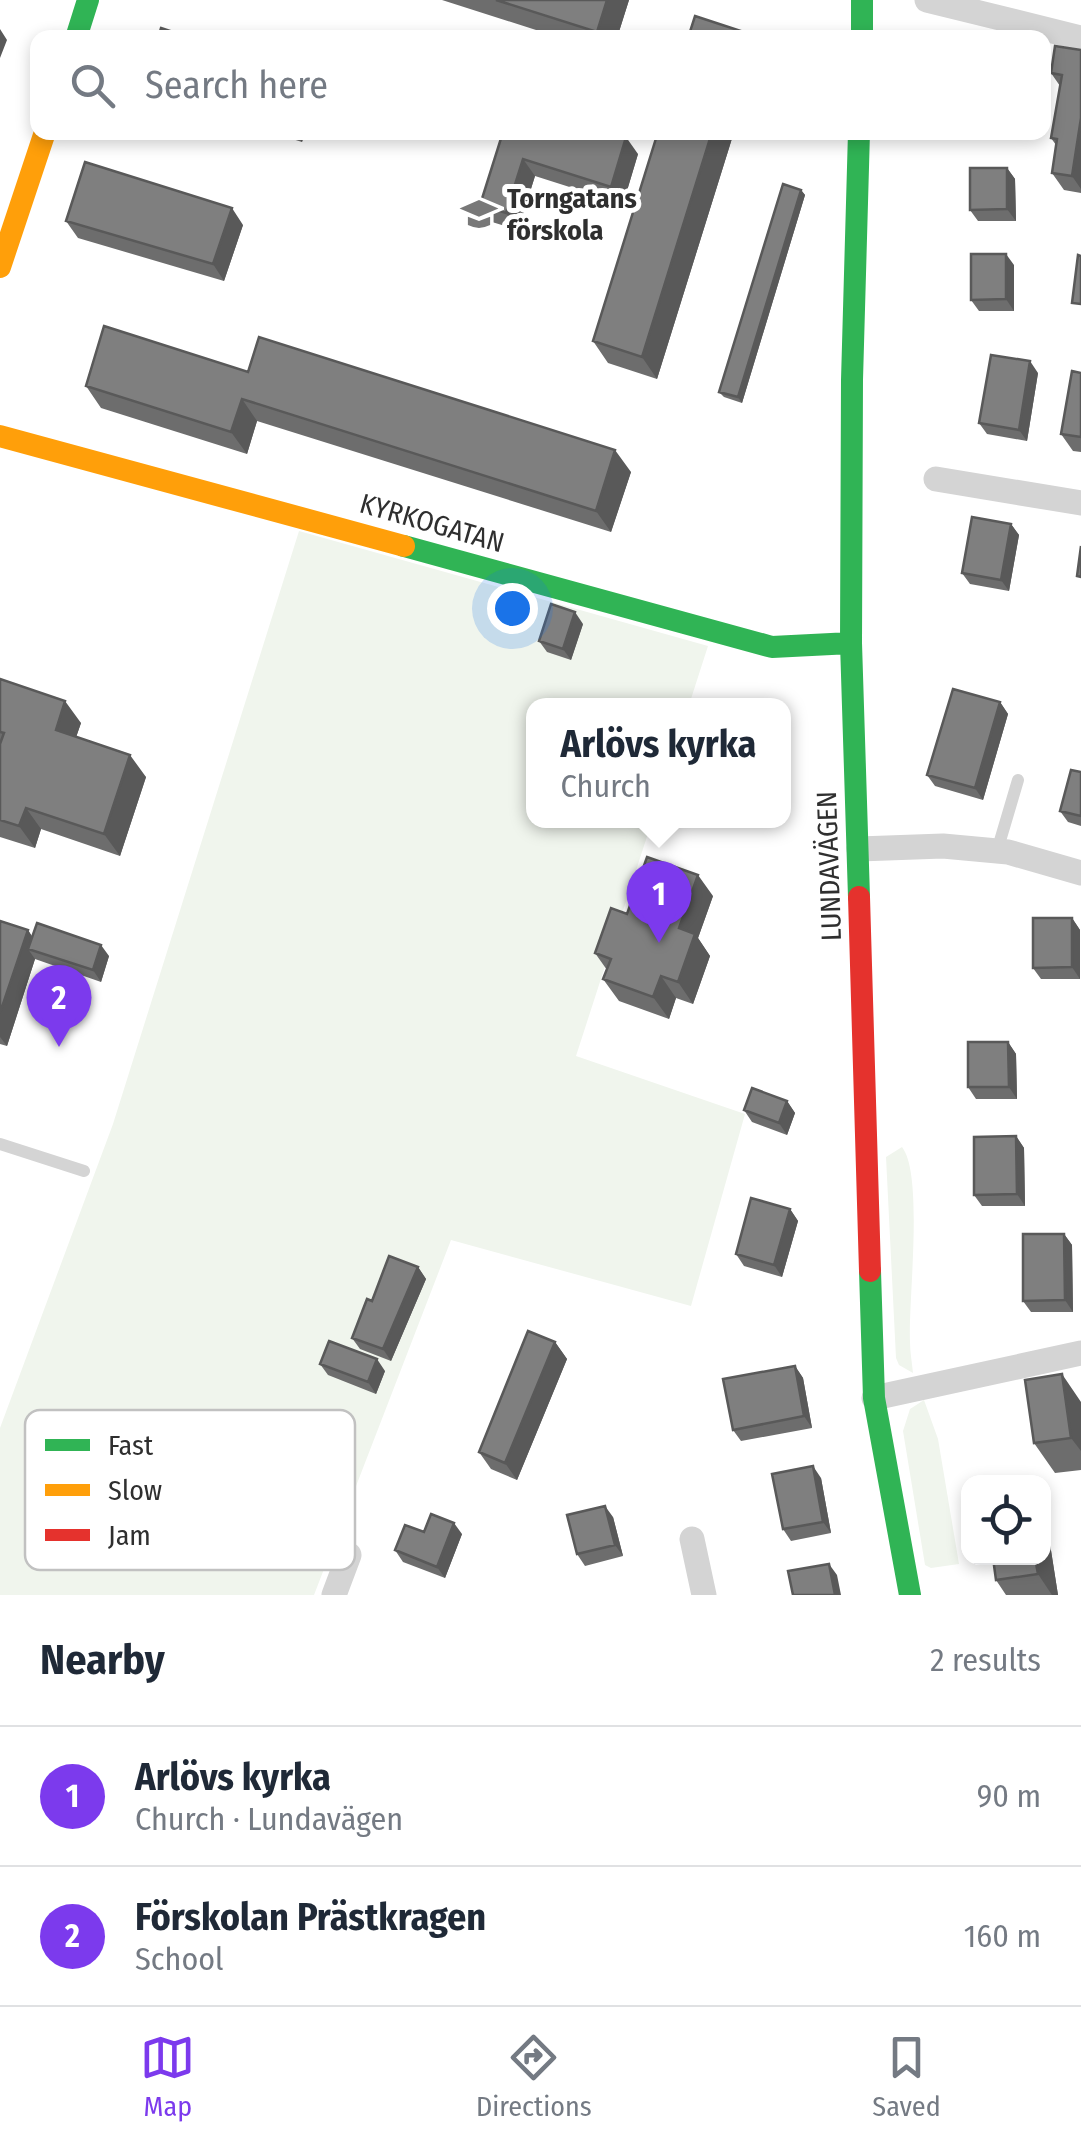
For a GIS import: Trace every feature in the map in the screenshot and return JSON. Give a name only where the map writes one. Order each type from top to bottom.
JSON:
[{"type":"main road","points":[[79,30],[88,0]]},
{"type":"main road","points":[[862,0],[862,30]]},
{"type":"main road","points":[[0,267],[43,140]]},
{"type":"main road","name":"LUNDAVÄGEN","points":[[859,140],[852,380],[851,644],[874,1398],[910,1595]]},
{"type":"main road","name":"KYRKOGATAN","points":[[0,436],[772,646],[851,644]]},
{"type":"street","points":[[927,0],[1049,30]]},
{"type":"street","points":[[1051,31],[1081,38]]},
{"type":"street","points":[[936,479],[1081,503]]},
{"type":"street","points":[[859,849],[943,846],[997,852],[1081,872]]},
{"type":"street","points":[[874,1398],[1081,1353]]},
{"type":"street","points":[[692,1539],[704,1595]]},
{"type":"street","points":[[334,1595],[343,1570]]},
{"type":"lane","points":[[997,852],[1018,780]]},
{"type":"lane","points":[[0,1144],[84,1171]]},
{"type":"shaded area","points":[[299,531],[708,646],[691,698],[526,698],[526,828],[650,828],[576,1056],[745,1114],[691,1306],[451,1240],[355,1489],[355,1410],[25,1410],[25,1570],[324,1570],[314,1595],[0,1595],[0,1428],[113,1124]]},
{"type":"shaded area","points":[[902,1147],[909,1162],[914,1210],[910,1323],[913,1373],[899,1365],[896,1358],[886,1157]]},
{"type":"shaded area","points":[[924,1400],[938,1439],[959,1564],[931,1568],[925,1565],[903,1431],[910,1409]]},
{"type":"building","points":[[496,0],[607,0],[598,30]]},
{"type":"building","points":[[695,16],[738,30],[691,30]]},
{"type":"building","points":[[1055,46],[1081,50],[1081,118],[1072,176],[1052,173],[1057,139],[1051,138],[1062,75],[1051,73]]},
{"type":"building","points":[[500,140],[625,140],[611,187],[523,159],[506,213],[480,205]]},
{"type":"building","points":[[656,140],[710,140],[642,357],[593,341]]},
{"type":"building","points":[[85,162],[232,208],[213,264],[66,221]]},
{"type":"building","points":[[970,168],[1007,168],[1007,209],[970,210]]},
{"type":"building","points":[[783,184],[801,190],[738,397],[719,392]]},
{"type":"building","points":[[971,254],[1006,254],[1006,299],[971,300]]},
{"type":"building","points":[[1078,255],[1081,256],[1081,304],[1072,303]]},
{"type":"building","points":[[104,326],[248,372],[259,337],[615,450],[596,511],[242,399],[231,432],[86,386]]},
{"type":"building","points":[[991,355],[1030,361],[1019,430],[979,423]]},
{"type":"building","points":[[1072,371],[1081,373],[1081,437],[1061,434]]},
{"type":"building","points":[[972,517],[1011,524],[1001,580],[962,573]]},
{"type":"building","points":[[551,604],[575,612],[563,649],[539,641]]},
{"type":"building","points":[[0,679],[65,701],[56,730],[130,755],[104,834],[26,808],[19,826],[0,820],[0,744],[4,733],[0,732]]},
{"type":"building","points":[[953,689],[1000,702],[975,788],[927,775]]},
{"type":"building","points":[[1071,770],[1081,772],[1081,816],[1060,811]]},
{"type":"building","points":[[647,857],[698,875],[679,928],[695,934],[678,982],[661,976],[653,997],[603,979],[611,959],[595,953],[611,908],[627,914]]},
{"type":"building","points":[[1033,918],[1072,918],[1072,967],[1033,968]]},
{"type":"building","points":[[0,921],[28,930],[0,1013]]},
{"type":"building","points":[[37,923],[101,945],[93,970],[28,949]]},
{"type":"building","points":[[968,1042],[1008,1042],[1009,1087],[968,1087]]},
{"type":"building","points":[[752,1088],[787,1101],[779,1123],[744,1110]]},
{"type":"building","points":[[1016,1136],[1017,1194],[974,1195],[974,1137]]},
{"type":"building","points":[[751,1198],[790,1209],[774,1265],[736,1254]]},
{"type":"building","points":[[1023,1234],[1064,1234],[1065,1300],[1023,1301]]},
{"type":"building","points":[[389,1256],[418,1267],[383,1349],[352,1338],[367,1299],[372,1301]]},
{"type":"building","points":[[528,1331],[555,1342],[505,1463],[479,1452]]},
{"type":"building","points":[[329,1341],[377,1359],[368,1382],[320,1364]]},
{"type":"building","points":[[795,1366],[804,1416],[733,1430],[723,1379]]},
{"type":"building","points":[[1062,1374],[1071,1438],[1034,1443],[1025,1380]]},
{"type":"building","points":[[813,1466],[823,1522],[783,1529],[772,1474]]},
{"type":"building","points":[[605,1506],[615,1545],[577,1554],[567,1515]]},
{"type":"building","points":[[431,1514],[454,1523],[437,1567],[395,1550],[405,1525],[424,1532]]},
{"type":"building","points":[[829,1564],[835,1595],[793,1595],[788,1571]]},
{"type":"building","points":[[994,1565],[1036,1565],[1038,1574],[996,1580]]},
{"type":"traffic: fast","points":[[79,30],[88,0]]},
{"type":"traffic: fast","points":[[862,0],[862,30]]},
{"type":"traffic: fast","points":[[859,140],[852,380],[851,643],[859,897]]},
{"type":"traffic: fast","points":[[404,546],[772,647],[851,643]]},
{"type":"traffic: fast","points":[[870,1271],[874,1398],[910,1595]]},
{"type":"traffic: slow","points":[[0,267],[42,140]]},
{"type":"traffic: slow","points":[[0,436],[404,546]]},
{"type":"traffic: jam","points":[[859,897],[870,1271]]},
{"type":"place","name":"Torngatans förskola","points":[[479,214]]},
{"type":"place","name":"Arlövs kyrka","points":[[659,943]]},
{"type":"place","name":"Förskolan Prästkragen","points":[[59,1047]]}]
